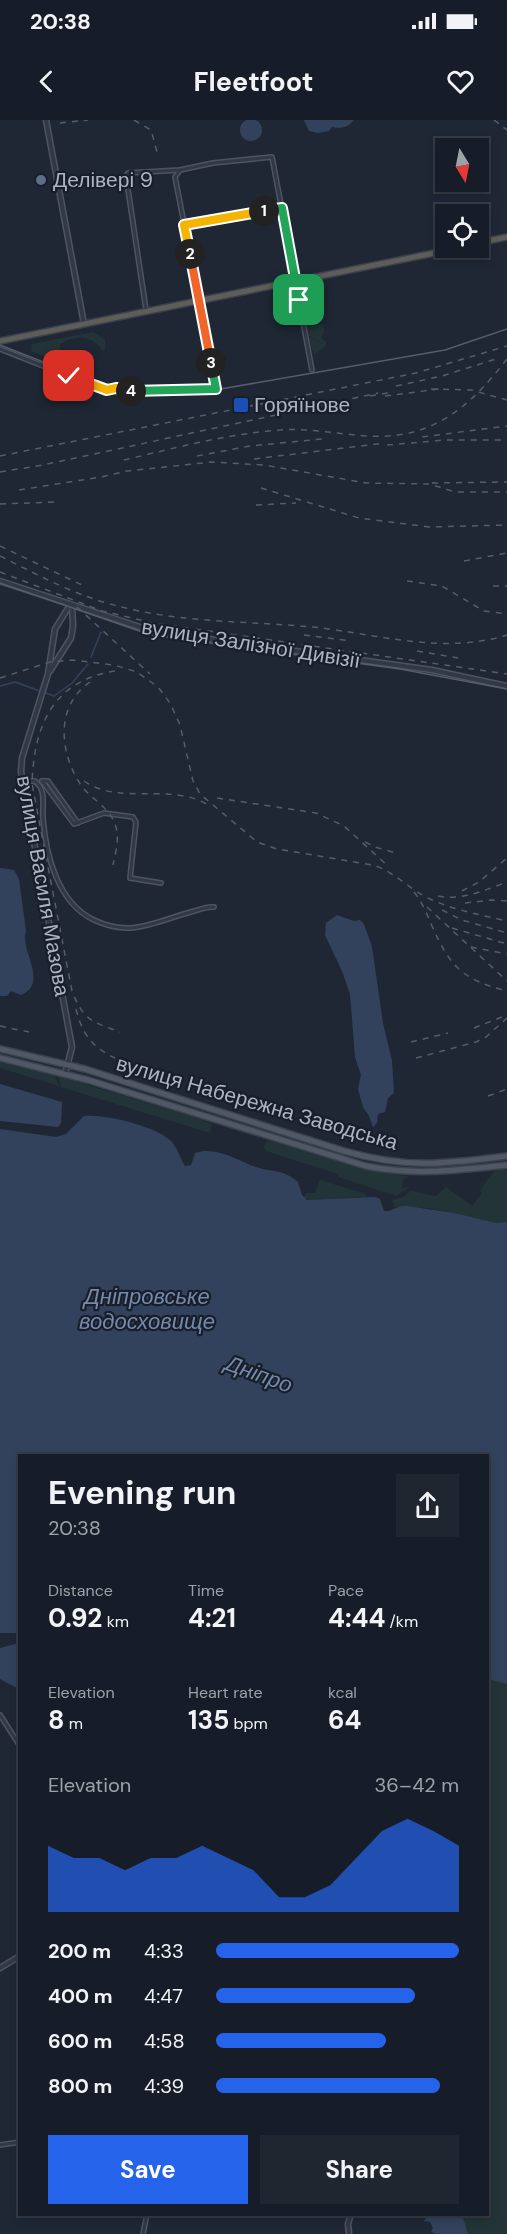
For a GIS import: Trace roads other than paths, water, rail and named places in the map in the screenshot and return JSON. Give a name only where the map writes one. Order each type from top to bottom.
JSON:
[{"type":"highway","points":[[489,241],[507,237]]},
{"type":"highway","points":[[2,348],[3,340],[435,253]]},
{"type":"main road","name":"вулиця Набережна Заводська","points":[[0,1048],[68,1065],[384,1161],[440,1164],[507,1156]]},
{"type":"main road","name":"вулиця Набережна Заводська","points":[[0,1058],[65,1074],[375,1168],[430,1173],[507,1165]]},
{"type":"street","points":[[46,120],[84,325]]},
{"type":"street","points":[[147,312],[126,176],[128,173],[180,170],[213,163],[272,157],[312,370]]},
{"type":"street","points":[[2,348],[107,390],[116,388],[142,392],[216,389],[176,177],[180,170]]},
{"type":"street","points":[[184,225],[282,208]]},
{"type":"street","name":"вулиця Залізної Дивізії","points":[[0,581],[152,631],[432,670],[507,686]]},
{"type":"street","name":"вулиця Василя Мазова","points":[[48,674],[71,638],[73,626],[71,606]]},
{"type":"street","name":"вулиця Василя Мазова","points":[[65,1074],[72,1047],[22,781],[22,758],[48,674],[55,628],[71,606]]},
{"type":"street","points":[[22,781],[48,781],[78,823],[104,813],[133,817],[136,822],[130,878],[160,883]]},
{"type":"street","points":[[34,781],[39,783],[42,790],[43,819],[58,881],[66,897],[78,910],[103,923],[127,928],[152,925],[179,915],[214,907]]},
{"type":"street","points":[[0,1715],[18,1743]]},
{"type":"street","points":[[0,1968],[18,1957]]},
{"type":"street","points":[[0,2145],[18,2142]]},
{"type":"street","points":[[143,2234],[147,2216]]},
{"type":"street","points":[[350,2216],[348,2224],[350,2234]]},
{"type":"water","points":[[247,119],[255,119],[262,126],[262,134],[255,141],[247,141],[240,134],[240,126]]},
{"type":"water","points":[[304,120],[354,120],[341,128],[332,127],[329,131],[318,133],[309,131]]},
{"type":"water","points":[[0,868],[14,870],[19,879],[26,947],[33,975],[33,983],[29,990],[21,995],[11,991],[7,996],[0,996]]},
{"type":"water","points":[[337,915],[354,921],[360,920],[364,924],[372,947],[383,1023],[392,1061],[394,1093],[388,1098],[385,1112],[378,1114],[377,1123],[373,1127],[363,1107],[358,1089],[361,1075],[355,1057],[350,994],[325,935],[326,923]]},
{"type":"water","points":[[0,1084],[62,1102],[61,1123],[58,1127],[0,1121]]},
{"type":"water","name":"Дніпровське водосховище","points":[[84,1116],[117,1119],[154,1130],[164,1136],[171,1141],[185,1166],[191,1165],[195,1153],[211,1151],[228,1155],[259,1168],[283,1173],[293,1178],[298,1182],[302,1195],[307,1200],[375,1197],[380,1199],[384,1211],[407,1206],[454,1213],[496,1223],[507,1222],[507,1684],[489,1679],[489,1454],[18,1454],[18,1633],[0,1633],[0,1129],[56,1137],[66,1134]]},
{"type":"water","points":[[18,1644],[18,1688],[0,1679],[0,1648]]},
{"type":"water","points":[[424,2216],[463,2216],[468,2234],[436,2234],[431,2232],[433,2228],[430,2222],[424,2221],[426,2218]]},
{"type":"waterway","points":[[91,657],[101,632]]},
{"type":"waterway","points":[[46,693],[54,696],[72,683],[88,664]]},
{"type":"waterway","points":[[0,686],[15,682],[40,691]]},
{"type":"tram line","points":[[0,345],[117,391],[150,394],[215,390],[445,350],[507,329]]},
{"type":"tram line","points":[[0,583],[151,635],[400,669],[507,689]]},
{"type":"railway","points":[[60,123],[88,120]]},
{"type":"railway","points":[[134,120],[151,130],[157,152]]},
{"type":"railway","points":[[494,120],[507,130]]},
{"type":"railway","points":[[0,456],[416,373],[507,346]]},
{"type":"railway","points":[[396,386],[442,376],[496,359]]},
{"type":"railway","points":[[124,460],[221,438],[280,430],[313,430],[367,436],[411,433],[430,426],[463,406],[493,377],[507,359]]},
{"type":"railway","points":[[431,389],[471,390],[507,400]]},
{"type":"railway","points":[[385,396],[439,389]]},
{"type":"railway","points":[[370,396],[394,392]]},
{"type":"railway","points":[[0,472],[43,465],[378,393]]},
{"type":"railway","points":[[422,437],[507,426]]},
{"type":"railway","points":[[197,456],[250,446],[322,439]]},
{"type":"railway","points":[[387,445],[445,440],[507,440]]},
{"type":"railway","points":[[254,459],[385,443]]},
{"type":"railway","points":[[19,490],[127,471],[212,462],[264,465],[366,483],[429,484],[455,492],[507,492]]},
{"type":"railway","points":[[432,483],[507,482]]},
{"type":"railway","points":[[261,488],[359,518],[429,527],[507,525]]},
{"type":"railway","points":[[0,504],[56,502]]},
{"type":"railway","points":[[256,505],[296,503]]},
{"type":"railway","points":[[0,546],[84,586]]},
{"type":"railway","points":[[464,561],[507,553]]},
{"type":"railway","points":[[0,556],[87,597],[166,616],[313,627],[434,643],[483,641],[507,635]]},
{"type":"railway","points":[[0,572],[102,611],[153,623],[507,674]]},
{"type":"railway","points":[[407,581],[442,586],[484,611],[507,614]]},
{"type":"railway","points":[[493,586],[507,586]]},
{"type":"railway","points":[[77,607],[150,674]]},
{"type":"railway","points":[[304,635],[351,641]]},
{"type":"railway","points":[[417,651],[458,658]]},
{"type":"railway","points":[[0,678],[50,662],[72,660],[114,665],[137,672],[158,687],[170,703],[180,725],[193,781],[200,794],[257,842],[277,849],[373,865],[439,903],[507,921]]},
{"type":"railway","points":[[115,671],[93,676],[76,685],[51,709],[37,743],[32,784],[72,991],[80,1008],[90,1019],[120,1032]]},
{"type":"railway","points":[[90,682],[71,703],[66,715],[65,742],[72,769],[79,782],[87,793],[108,812],[115,824],[117,839],[113,865]]},
{"type":"railway","points":[[84,781],[113,792],[178,795],[194,798],[208,805]]},
{"type":"railway","points":[[217,798],[316,813],[344,826],[389,867]]},
{"type":"railway","points":[[365,842],[396,853]]},
{"type":"railway","points":[[462,891],[479,882],[507,858]]},
{"type":"railway","points":[[438,896],[465,896],[507,882]]},
{"type":"railway","points":[[414,892],[452,962],[479,982],[507,991]]},
{"type":"railway","points":[[465,903],[507,901]]},
{"type":"railway","points":[[427,907],[507,981]]},
{"type":"railway","points":[[442,910],[462,920],[507,933]]},
{"type":"railway","points":[[452,928],[507,944]]},
{"type":"railway","points":[[471,947],[507,954]]},
{"type":"railway","points":[[76,1009],[81,1026],[89,1039],[115,1058]]},
{"type":"railway","points":[[474,1028],[502,1017]]},
{"type":"railway","points":[[416,1058],[476,1042],[486,1037],[507,1018]]},
{"type":"railway","points":[[0,1026],[29,1032]]},
{"type":"railway","points":[[411,1042],[448,1033]]},
{"type":"railway","points":[[488,1096],[507,1089]]},
{"type":"place","name":"Делівері 9","points":[[41,180]]},
{"type":"place","name":"Горяїнове","points":[[241,405]]},
{"type":"water label","name":"Дніпро","points":[[259,1374]]}]
